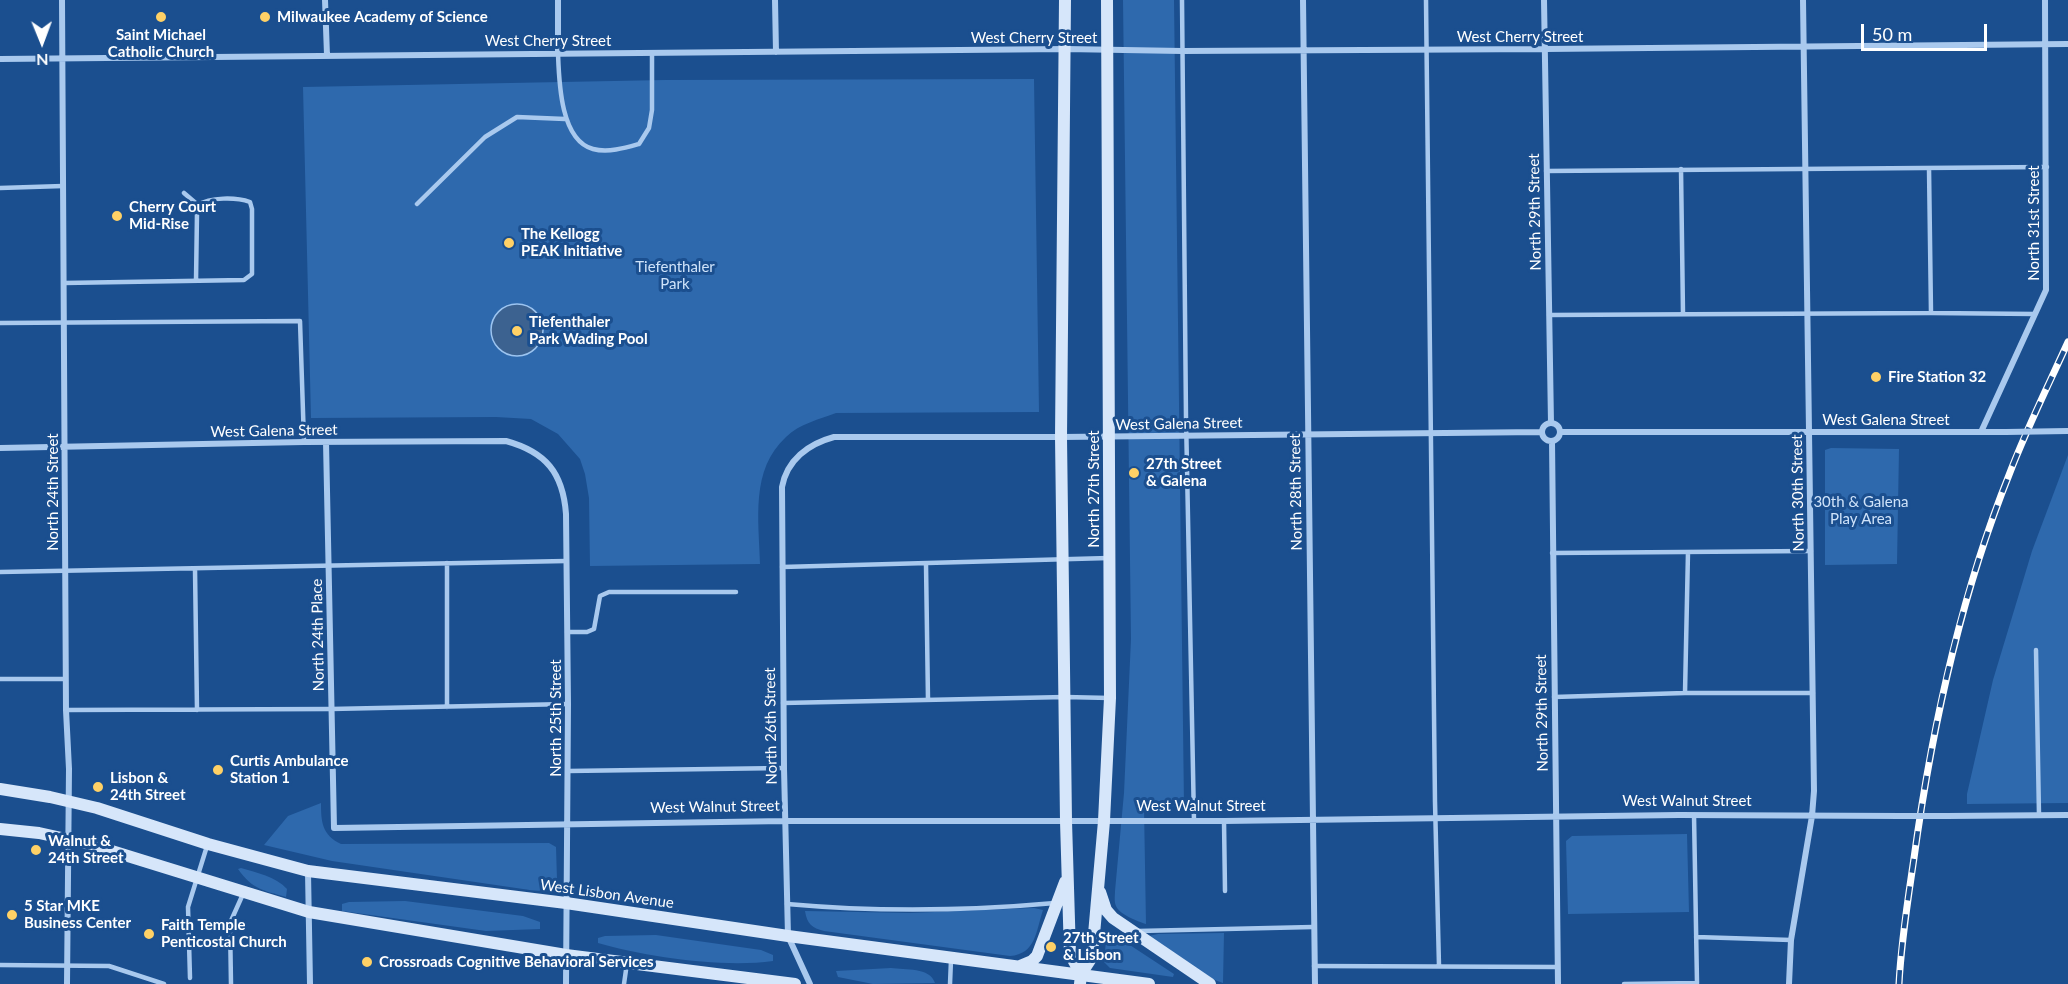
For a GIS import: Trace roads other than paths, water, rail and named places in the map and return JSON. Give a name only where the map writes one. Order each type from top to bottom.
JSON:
[{"type":"main road","points":[[1065,0],[1061,437],[1066,821],[1070,954],[1081,979],[1071,984]]},
{"type":"main road","name":"North 27th Street","points":[[1081,979],[1092,957],[1104,821],[1110,698],[1107,0]]},
{"type":"main road","points":[[0,789],[69,801]]},
{"type":"main road","name":"West Lisbon Avenue","points":[[69,801],[208,844],[308,871],[566,903],[788,936],[1020,966],[1081,979],[1149,984]]},
{"type":"main road","points":[[0,829],[68,838],[309,912],[566,955],[795,984]]},
{"type":"main road","points":[[1020,966],[1037,956],[1068,875]]},
{"type":"main road","points":[[1098,879],[1101,902],[1106,910],[1132,931],[1210,984]]},
{"type":"street","name":"North 24th Street","points":[[62,0],[65,679],[69,801],[67,984]]},
{"type":"street","points":[[325,0],[327,55]]},
{"type":"street","points":[[558,0],[558,53]]},
{"type":"street","points":[[775,0],[776,52]]},
{"type":"street","name":"North 28th Street","points":[[1303,0],[1315,984]]},
{"type":"street","name":"North 29th Street","points":[[1544,0],[1551,423]]},
{"type":"street","name":"North 30th Street","points":[[1789,984],[1791,940],[1812,816],[1814,791],[1803,0]]},
{"type":"street","name":"North 31st Street","points":[[1981,432],[2046,290],[2045,0]]},
{"type":"street","name":"West Cherry Street","points":[[0,59],[1066,49],[1182,51],[2068,44]]},
{"type":"street","points":[[1551,423],[1558,426],[1560,432],[1557,439],[1552,441],[1546,440],[1542,432],[1544,426],[1551,423]]},
{"type":"street","name":"West Galena Street","points":[[1560,432],[2068,431]]},
{"type":"street","name":"West Galena Street","points":[[790,465],[799,454],[812,445],[834,437],[1542,432]]},
{"type":"street","name":"West Galena Street","points":[[0,448],[506,441],[531,450],[543,459]]},
{"type":"street","name":"North 29th Street","points":[[1552,441],[1558,984]]},
{"type":"street","name":"North 24th Place","points":[[326,442],[334,828]]},
{"type":"street","name":"North 25th Street","points":[[543,459],[556,473],[565,495],[568,704],[566,984]]},
{"type":"street","name":"North 26th Street","points":[[790,465],[784,476],[782,487],[781,567],[788,936],[810,984]]},
{"type":"street","name":"West Walnut Street","points":[[334,828],[785,821],[1224,821],[1694,815],[2068,815]]},
{"type":"street","points":[[308,871],[310,984]]},
{"type":"lane","points":[[1182,0],[1186,435],[1194,821]]},
{"type":"lane","points":[[1426,0],[1439,966]]},
{"type":"lane","points":[[558,53],[559,79],[566,119],[577,138],[592,149],[615,150],[639,144],[649,128],[652,110],[652,53]]},
{"type":"lane","points":[[417,204],[485,137],[517,117],[566,119]]},
{"type":"lane","points":[[1546,171],[1805,167],[2047,167]]},
{"type":"lane","points":[[1929,168],[1930,313]]},
{"type":"lane","points":[[1682,169],[1683,314]]},
{"type":"lane","points":[[0,188],[63,186]]},
{"type":"lane","points":[[184,193],[198,205]]},
{"type":"lane","points":[[64,284],[244,279],[252,274],[252,209],[250,202],[206,200],[198,205]]},
{"type":"lane","points":[[196,281],[198,205]]},
{"type":"lane","points":[[1549,315],[2035,314]]},
{"type":"lane","points":[[0,323],[300,321],[304,442]]},
{"type":"lane","points":[[1552,553],[1811,551]]},
{"type":"lane","points":[[1686,693],[1688,552]]},
{"type":"lane","points":[[781,567],[1109,558]]},
{"type":"lane","points":[[0,572],[566,561]]},
{"type":"lane","points":[[447,563],[447,707]]},
{"type":"lane","points":[[926,564],[928,700]]},
{"type":"lane","points":[[195,568],[196,710]]},
{"type":"lane","points":[[567,632],[587,632],[594,629],[600,596],[609,592],[736,592]]},
{"type":"lane","points":[[2036,650],[2039,815]]},
{"type":"lane","points":[[0,679],[65,679]]},
{"type":"lane","points":[[1554,697],[1686,693],[1813,693]]},
{"type":"lane","points":[[783,704],[1065,697],[1110,698]]},
{"type":"lane","points":[[66,710],[331,709],[568,704]]},
{"type":"lane","points":[[568,771],[784,768]]},
{"type":"lane","points":[[1624,984],[1697,983],[1694,815]]},
{"type":"lane","points":[[1224,821],[1225,891]]},
{"type":"lane","points":[[190,978],[188,907],[208,844]]},
{"type":"lane","points":[[231,984],[230,923],[244,891]]},
{"type":"lane","points":[[787,904],[910,910],[1009,907],[1057,902]]},
{"type":"lane","points":[[1132,931],[1313,927]]},
{"type":"lane","points":[[1696,937],[1791,940]]},
{"type":"lane","points":[[950,984],[951,957]]},
{"type":"lane","points":[[624,984],[627,963]]},
{"type":"lane","points":[[0,965],[109,966],[164,984]]},
{"type":"lane","points":[[1314,966],[1557,967]]},
{"type":"railway","points":[[1899,984],[1901,952],[1921,809],[1939,711],[1962,615],[2009,475],[2068,342]]},
{"type":"place","name":"Saint Michael Catholic Church","points":[[161,17]]},
{"type":"place","name":"Milwaukee Academy of Science","points":[[265,17]]},
{"type":"place","name":"Cherry Court Mid-Rise","points":[[117,216]]},
{"type":"place","name":"The Kellogg PEAK Initiative","points":[[509,243]]},
{"type":"place","name":"Tiefenthaler Park Wading Pool","points":[[517,331]]},
{"type":"place","name":"Fire Station 32","points":[[1876,377]]},
{"type":"place","name":"27th Street & Galena","points":[[1134,473]]},
{"type":"place","name":"Curtis Ambulance Station 1","points":[[218,770]]},
{"type":"place","name":"Lisbon & 24th Street","points":[[98,787]]},
{"type":"place","name":"Walnut & 24th Street","points":[[36,850]]},
{"type":"place","name":"5 Star MKE Business Center","points":[[12,915]]},
{"type":"place","name":"Faith Temple Penticostal Church","points":[[149,934]]},
{"type":"place","name":"27th Street & Lisbon","points":[[1051,947]]},
{"type":"place","name":"Crossroads Cognitive Behavioral Services","points":[[367,962]]},
{"type":"park label","name":"Tiefenthaler Park","points":[[675,276]]},
{"type":"park label","name":"30th & Galena Play Area","points":[[1861,510]]}]
